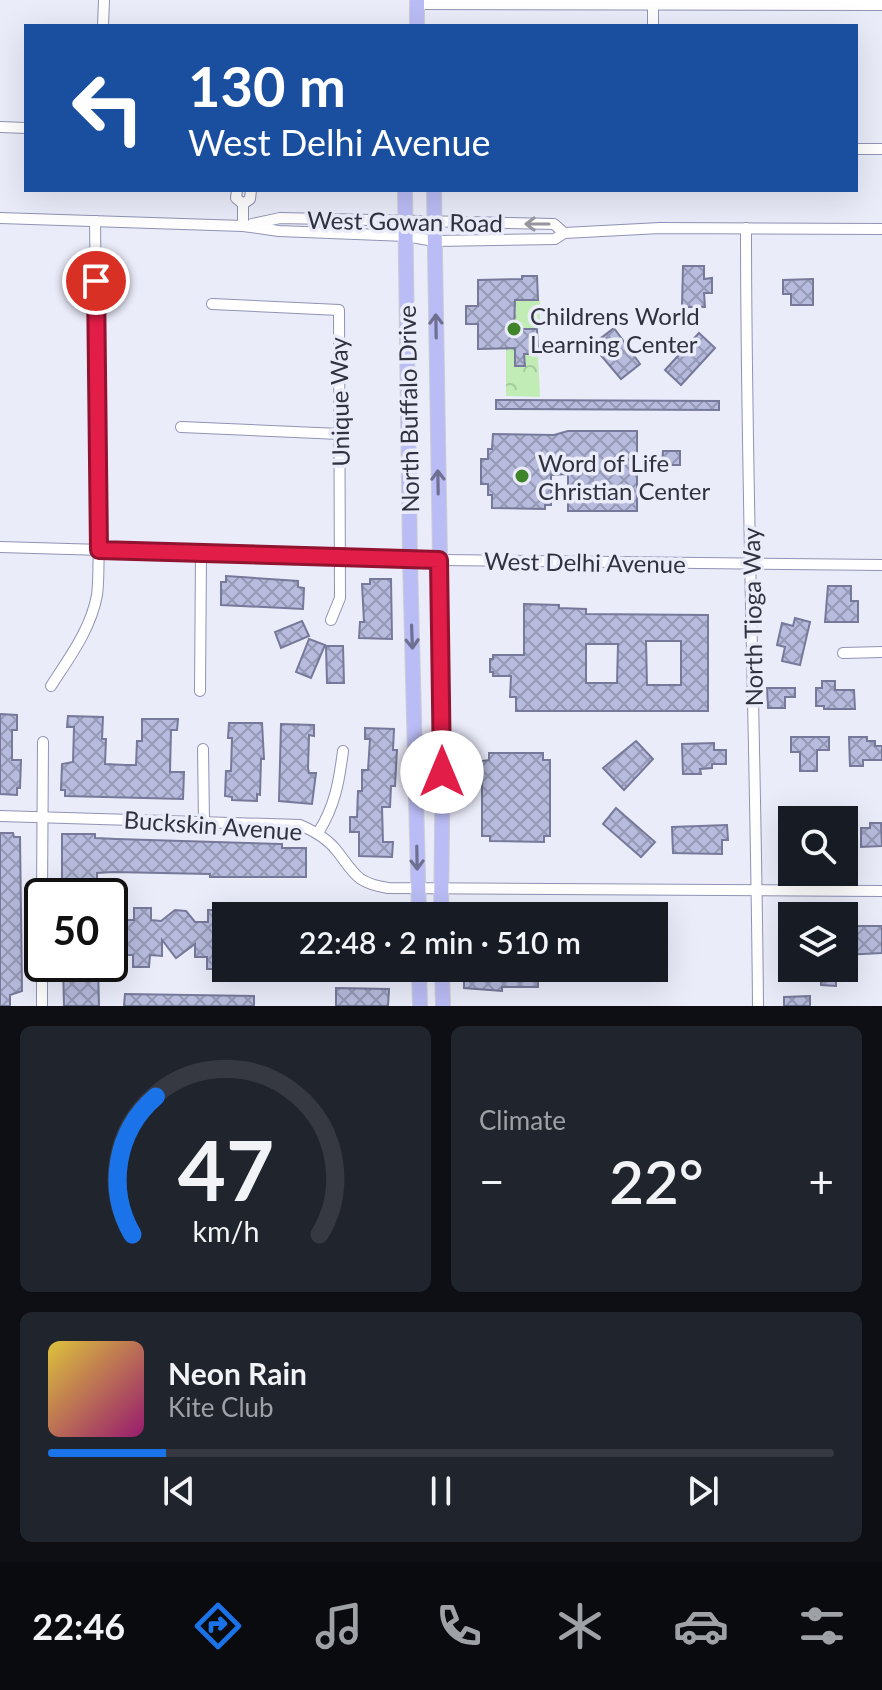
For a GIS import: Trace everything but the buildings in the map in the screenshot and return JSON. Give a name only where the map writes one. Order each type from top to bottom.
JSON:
[{"type":"main road","points":[[417,2],[417,24]]},
{"type":"main road","name":"North Buffalo Drive","points":[[405,192],[418,902]]},
{"type":"main road","name":"North Buffalo Drive","points":[[434,192],[443,743],[441,902]]},
{"type":"main road","points":[[419,982],[420,1006]]},
{"type":"main road","points":[[442,982],[443,1006]]},
{"type":"street","points":[[103,24],[104,0]]},
{"type":"street","points":[[417,2],[882,3]]},
{"type":"street","points":[[653,4],[653,24]]},
{"type":"street","points":[[0,127],[24,128]]},
{"type":"street","points":[[858,149],[882,149]]},
{"type":"street","points":[[237,192],[236,198],[243,204],[243,226]]},
{"type":"street","points":[[243,204],[250,199],[251,192]]},
{"type":"street","name":"West Gowan Road","points":[[0,218],[243,226],[280,218],[406,229],[434,223],[554,224],[564,233]]},
{"type":"street","points":[[51,686],[90,621],[97,595],[95,221]]},
{"type":"street","name":"West Gowan Road","points":[[406,229],[434,241],[555,239],[564,233],[660,228],[882,229]]},
{"type":"street","name":"North Tioga Way","points":[[746,228],[746,414],[752,564],[758,1006]]},
{"type":"street","name":"Unique Way","points":[[212,304],[339,310],[340,598],[331,620]]},
{"type":"street","points":[[181,427],[340,434]]},
{"type":"street","name":"West Delhi Avenue","points":[[0,547],[439,560],[882,565]]},
{"type":"street","points":[[200,691],[201,553]]},
{"type":"street","points":[[843,653],[882,652]]},
{"type":"street","points":[[42,878],[43,742]]},
{"type":"street","points":[[203,749],[204,821]]},
{"type":"street","points":[[318,833],[330,813],[338,789],[343,751]]},
{"type":"street","name":"Buckskin Avenue","points":[[0,816],[300,825],[318,833],[337,850],[348,869],[359,879],[378,887],[882,891]]},
{"type":"street","points":[[42,982],[42,1006]]},
{"type":"green space","points":[[540,300],[540,329],[499,329],[499,301]]},
{"type":"green space","points":[[522,348],[538,354],[540,397],[506,396],[506,349]]},
{"type":"place","name":"Childrens World Learning Center","points":[[514,329]]},
{"type":"place","name":"Word of Life Christian Center","points":[[522,476]]},
{"type":"route","points":[[96,281],[99,550],[439,560],[442,772]]}]
